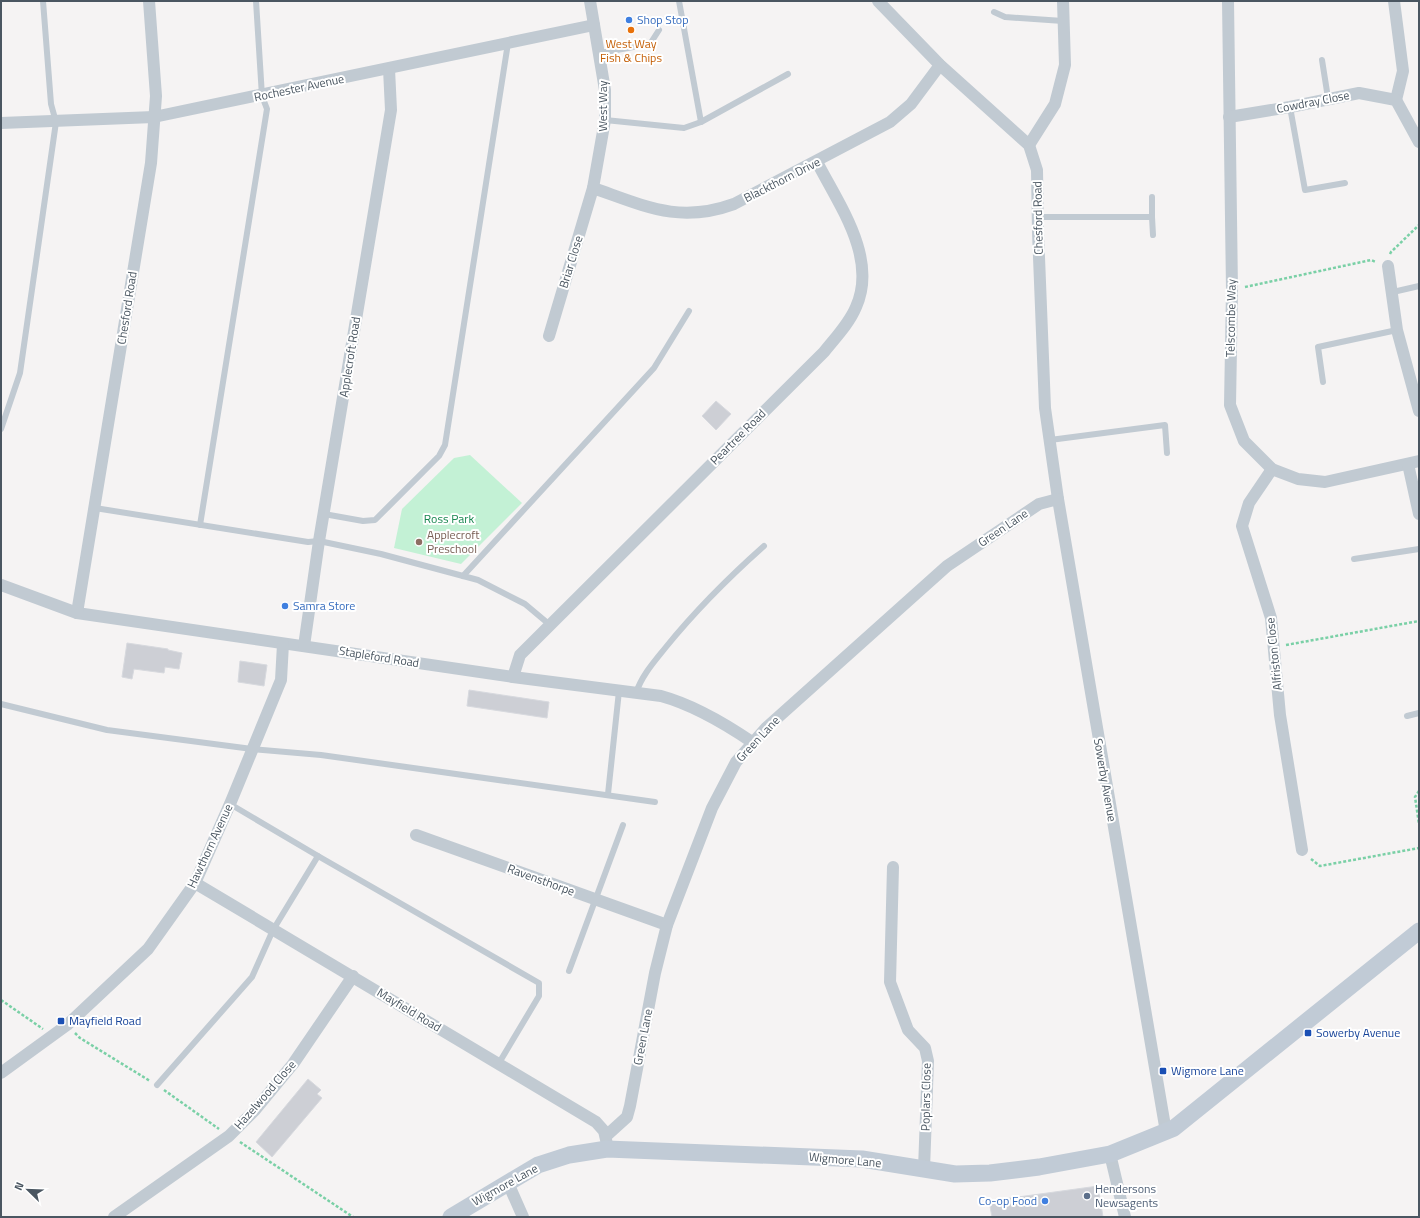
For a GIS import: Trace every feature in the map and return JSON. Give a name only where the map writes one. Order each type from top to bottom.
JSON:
[{"type":"street","name":"Chesford Road","points":[[78,613],[151,163],[156,96],[149,1]]},
{"type":"street","name":"West Way","points":[[590,1],[606,90],[605,120],[593,188]]},
{"type":"street","points":[[878,1],[940,65],[1029,145],[1055,104],[1065,65],[1063,1]]},
{"type":"street","name":"Telscombe Way","points":[[1228,1],[1232,290],[1230,405],[1244,441],[1272,469],[1298,479],[1325,482],[1413,463]]},
{"type":"street","points":[[1394,1],[1403,71],[1396,100],[1419,142]]},
{"type":"street","name":"Rochester Avenue","points":[[1,123],[154,117],[262,96],[594,25]]},
{"type":"street","name":"Blackthorn Drive","points":[[593,188],[659,211],[688,214],[714,211],[734,204],[817,162],[890,122],[911,104],[940,65]]},
{"type":"street","name":"Applecroft Road","points":[[304,646],[324,514],[391,110],[389,69]]},
{"type":"street","name":"Cowdray Close","points":[[1229,117],[1290,107],[1328,98],[1359,93],[1396,100]]},
{"type":"street","name":"Chesford Road","points":[[1029,145],[1037,170],[1045,408],[1058,499]]},
{"type":"street","name":"Peartree Road","points":[[513,677],[520,655],[824,352],[850,319],[860,295],[862,279],[861,258],[855,237],[817,162]]},
{"type":"street","name":"Briar Close","points":[[549,336],[593,188]]},
{"type":"street","points":[[1388,266],[1393,292],[1397,330],[1419,411]]},
{"type":"street","points":[[1413,463],[1419,514]]},
{"type":"street","name":"Alfriston Close","points":[[1272,469],[1249,503],[1242,526],[1271,618],[1280,715],[1302,850]]},
{"type":"street","name":"Green Lane","points":[[607,1142],[627,1117],[655,973],[667,925],[723,784],[736,762],[752,742],[947,566],[1039,504],[1058,499]]},
{"type":"street","name":"Sowerby Avenue","points":[[1058,499],[1166,1132]]},
{"type":"street","name":"Stapleford Road","points":[[1,585],[78,613],[513,677],[662,696],[676,700],[734,730],[752,742]]},
{"type":"street","name":"Hawthorn Avenue","points":[[1,1073],[67,1025],[148,949],[195,883],[230,804],[280,680],[283,644]]},
{"type":"street","name":"Ravensthorpe","points":[[416,835],[667,925]]},
{"type":"street","name":"Poplars Close","points":[[893,867],[890,982],[908,1030],[925,1048],[928,1061],[924,1169]]},
{"type":"street","name":"Mayfield Road","points":[[195,883],[596,1122],[604,1130],[607,1142]]},
{"type":"street","name":"Wigmore Lane","points":[[450,1217],[538,1166],[607,1142],[862,1159],[955,1174],[990,1173],[1039,1167],[1110,1154],[1166,1132],[1208,1102],[1419,931]]},
{"type":"street","name":"Hazelwood Close","points":[[114,1217],[229,1136],[255,1110],[293,1064],[353,976]]},
{"type":"street","points":[[1110,1154],[1125,1217]]},
{"type":"street","points":[[508,1182],[523,1217]]},
{"type":"lane","points":[[1,429],[20,373],[56,122],[51,104],[43,1]]},
{"type":"lane","points":[[200,525],[267,110],[262,96],[256,1]]},
{"type":"lane","points":[[678,1],[701,122]]},
{"type":"lane","points":[[994,12],[1005,17],[1064,21]]},
{"type":"lane","points":[[600,53],[650,44],[658,30]]},
{"type":"lane","points":[[324,514],[363,521],[375,520],[439,456],[444,445],[508,43]]},
{"type":"lane","points":[[1322,60],[1328,98]]},
{"type":"lane","points":[[605,120],[684,128],[701,122],[788,74]]},
{"type":"lane","points":[[1290,107],[1305,190],[1345,183]]},
{"type":"lane","points":[[1152,198],[1153,235]]},
{"type":"lane","points":[[1038,217],[1152,218]]},
{"type":"lane","points":[[1393,292],[1419,286]]},
{"type":"lane","points":[[463,576],[654,368],[689,311]]},
{"type":"lane","points":[[1323,382],[1318,347],[1397,330]]},
{"type":"lane","points":[[1050,440],[1165,425],[1167,453]]},
{"type":"lane","points":[[95,508],[308,542],[320,541],[381,554],[478,580],[525,604],[550,625]]},
{"type":"lane","points":[[636,693],[641,679],[688,620],[728,578],[764,546]]},
{"type":"lane","points":[[1354,559],[1419,549]]},
{"type":"lane","points":[[608,794],[619,691]]},
{"type":"lane","points":[[1,704],[107,730],[252,749],[321,755],[608,794],[655,802]]},
{"type":"lane","points":[[1407,716],[1419,714]]},
{"type":"lane","points":[[230,804],[539,983],[539,996],[499,1063]]},
{"type":"lane","points":[[569,972],[623,825]]},
{"type":"lane","points":[[157,1085],[252,977],[273,930],[318,856]]},
{"type":"path","points":[[1232,290],[1371,260],[1388,266],[1391,252],[1419,225]]},
{"type":"path","points":[[1274,647],[1419,622]]},
{"type":"path","points":[[1419,791],[1415,797],[1419,824]]},
{"type":"path","points":[[1302,850],[1320,866],[1419,848]]},
{"type":"path","points":[[1,1000],[54,1035]]},
{"type":"path","points":[[229,1136],[353,1217]]},
{"type":"green space","name":"Ross Park","points":[[470,455],[522,503],[461,564],[394,548],[402,509],[454,458]]},
{"type":"building","points":[[716,401],[731,414],[716,430],[702,416]]},
{"type":"building","points":[[127,643],[168,649],[182,653],[179,669],[165,667],[164,673],[134,669],[132,679],[122,677]]},
{"type":"building","points":[[240,661],[267,665],[264,686],[238,682]]},
{"type":"building","points":[[469,690],[549,702],[547,718],[467,706]]},
{"type":"building","points":[[308,1079],[321,1090],[317,1094],[322,1098],[272,1157],[256,1142]]},
{"type":"building","points":[[1098,1186],[1103,1217],[992,1217],[989,1201]]},
{"type":"place","name":"Shop Stop","points":[[629,20]]},
{"type":"place","name":"West Way Fish & Chips","points":[[631,30]]},
{"type":"place","name":"Applecroft Preschool","points":[[419,542]]},
{"type":"place","name":"Samra Store","points":[[285,606]]},
{"type":"place","name":"Mayfield Road","points":[[61,1021]]},
{"type":"place","name":"Sowerby Avenue","points":[[1308,1033]]},
{"type":"place","name":"Wigmore Lane","points":[[1163,1071]]},
{"type":"place","name":"Hendersons Newsagents","points":[[1087,1196]]},
{"type":"place","name":"Co-op Food","points":[[1045,1201]]}]
